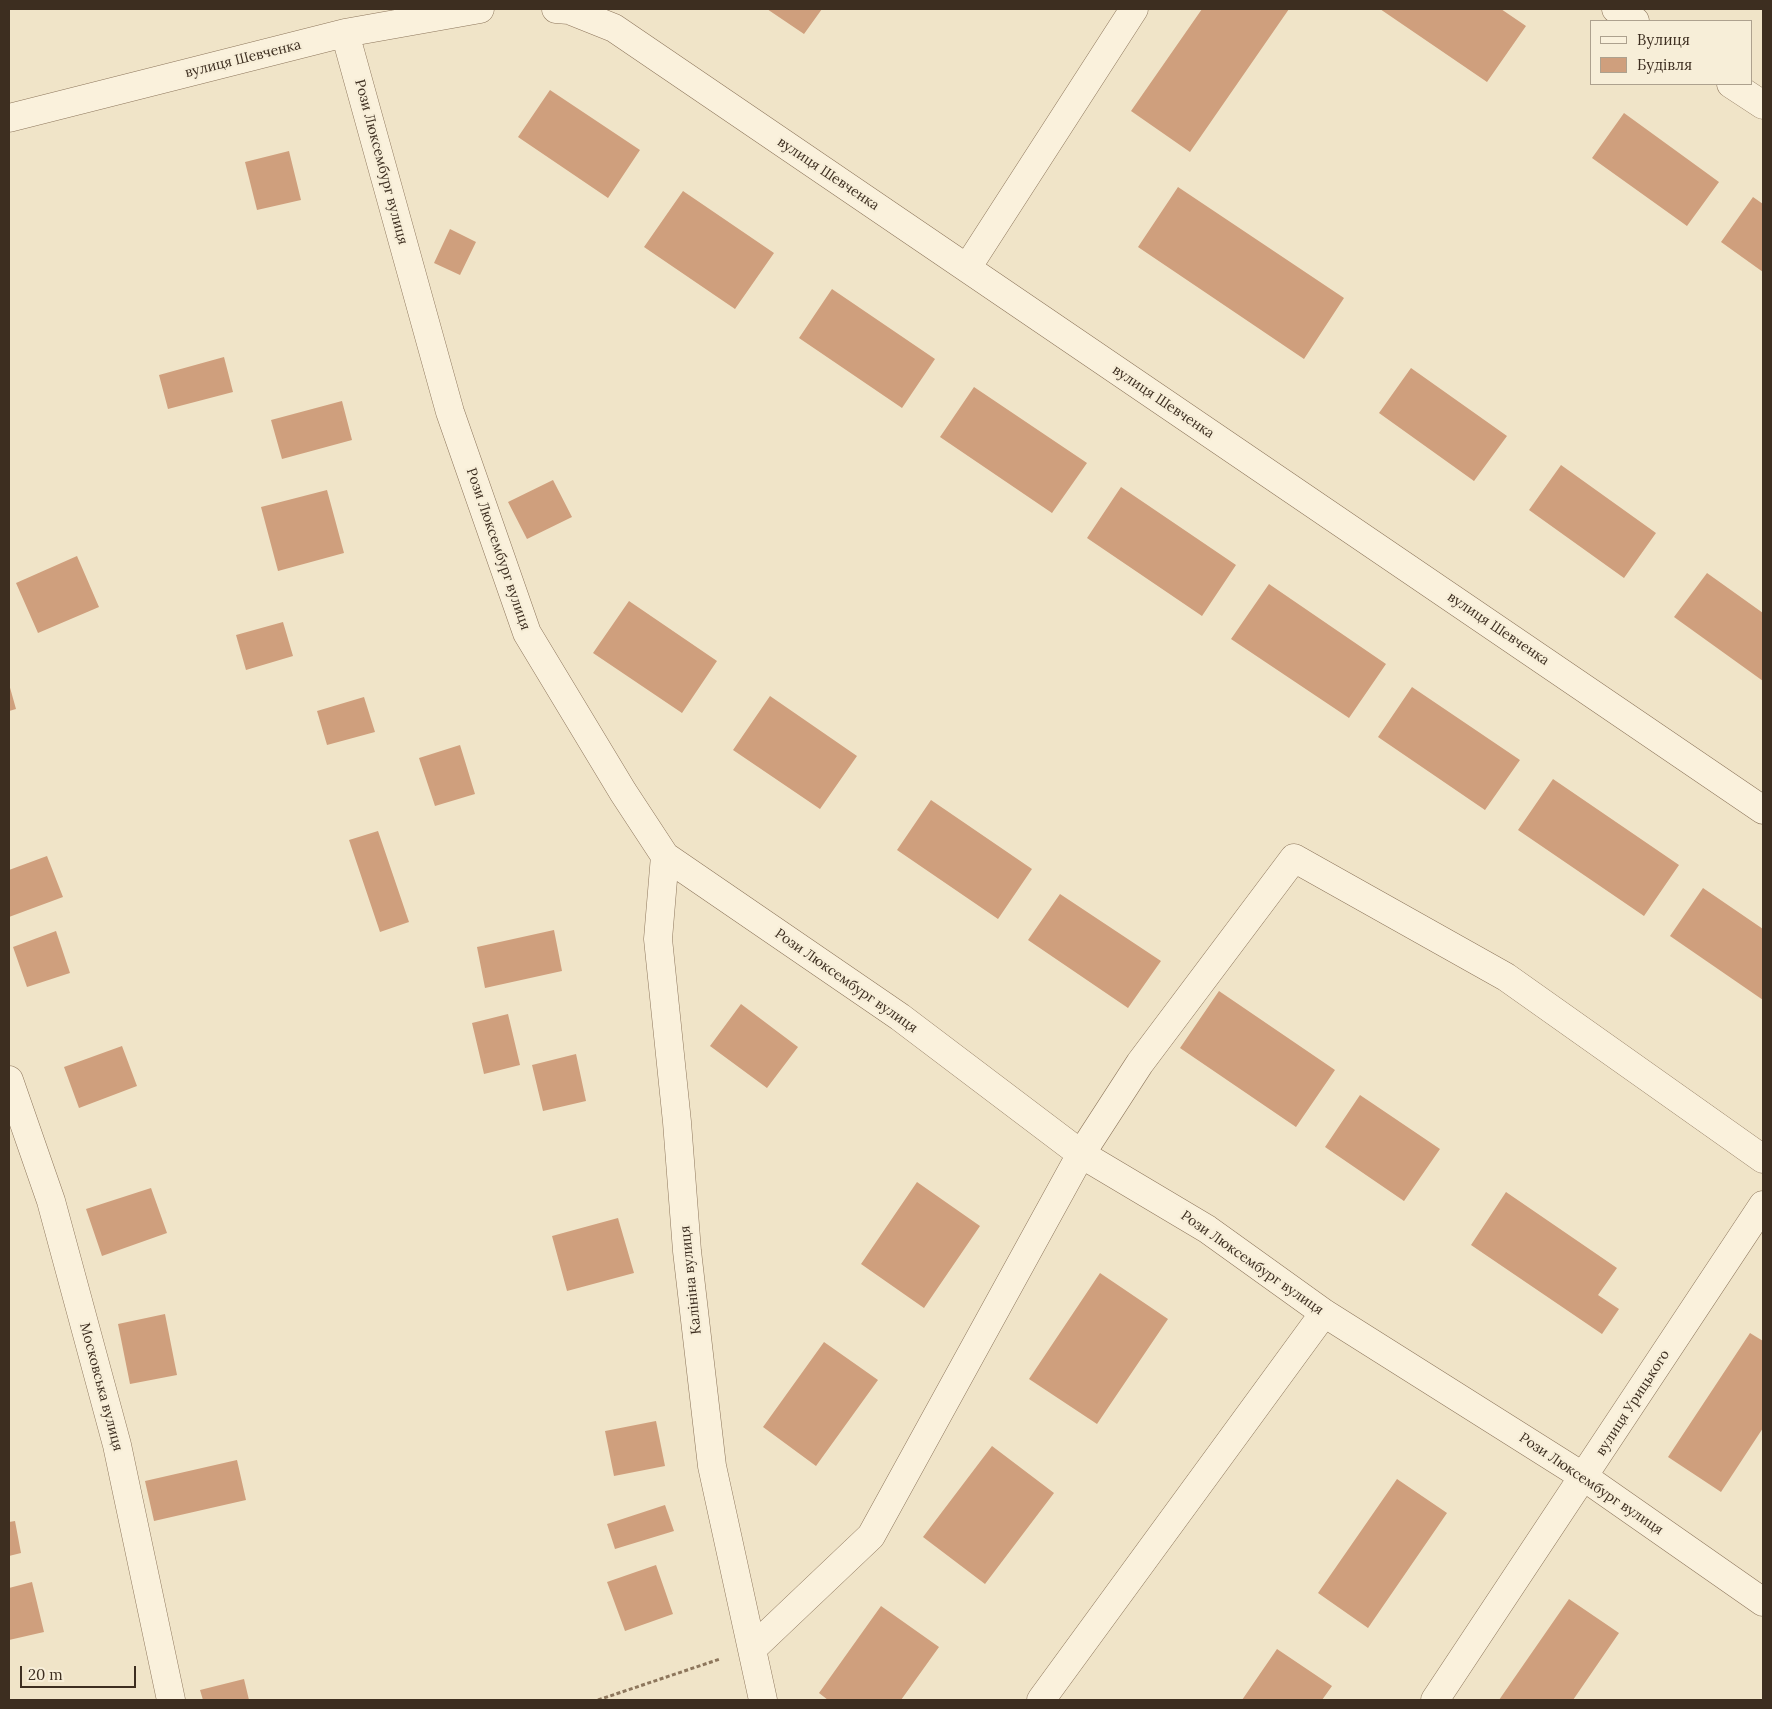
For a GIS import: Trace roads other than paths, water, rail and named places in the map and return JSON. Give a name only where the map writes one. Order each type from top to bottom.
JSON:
[{"type":"street","name":"вулиця Шевченка","points":[[9,118],[345,33],[480,9]]},
{"type":"street","name":"вулиця Шевченка","points":[[556,9],[569,10],[614,28],[1763,810]]},
{"type":"street","points":[[967,268],[1134,9]]},
{"type":"street","points":[[1616,9],[1633,20]]},
{"type":"street","name":"Рози Люксембург вулиця","points":[[345,33],[450,412],[527,633],[622,792],[665,856],[900,1017],[1081,1154],[1208,1229],[1324,1314],[1584,1477],[1763,1602]]},
{"type":"street","points":[[1733,85],[1763,105]]},
{"type":"street","name":"Калініна вулиця","points":[[665,856],[658,939],[677,1122],[687,1251],[712,1466],[763,1700]]},
{"type":"street","points":[[752,1649],[870,1536],[1081,1154],[1140,1063],[1294,858],[1506,977],[1763,1158]]},
{"type":"street","name":"Московська вулиця","points":[[9,1080],[51,1201],[117,1445],[171,1700]]},
{"type":"street","name":"вулиця Урицького","points":[[1435,1700],[1763,1205]]},
{"type":"street","points":[[1041,1700],[1324,1314]]}]
